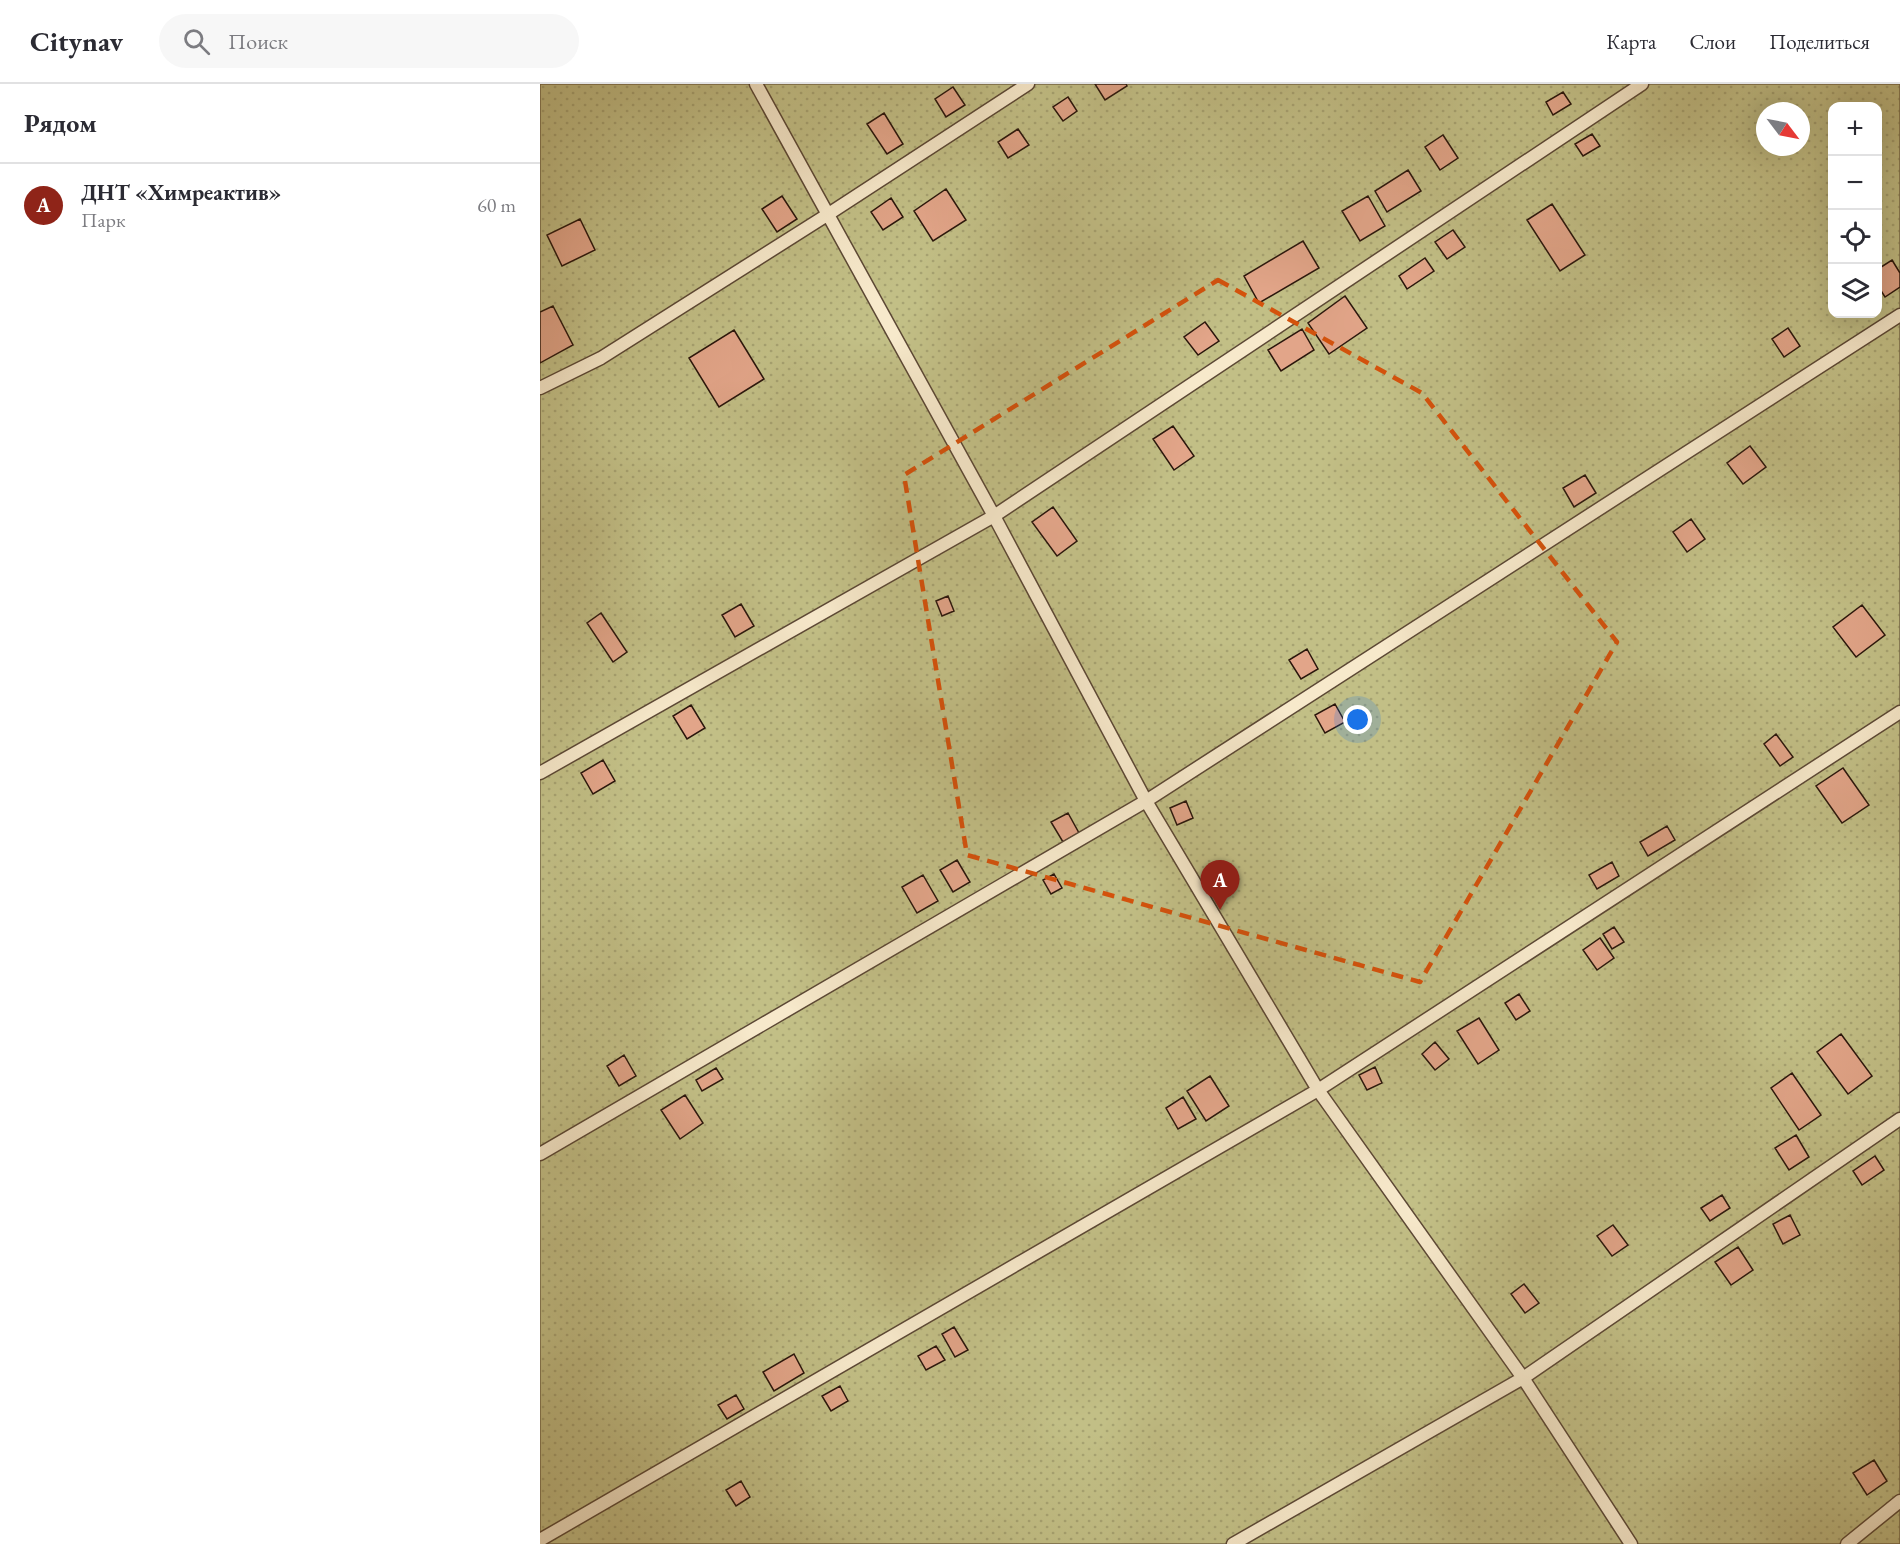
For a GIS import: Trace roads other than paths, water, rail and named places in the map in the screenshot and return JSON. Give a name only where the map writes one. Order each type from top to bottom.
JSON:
[{"type":"lane","points":[[756,84],[994,516],[1146,801],[1318,1090],[1523,1377],[1631,1544]]},
{"type":"lane","points":[[540,388],[601,358],[1028,84]]},
{"type":"lane","points":[[540,773],[994,516],[1642,84]]},
{"type":"lane","points":[[540,1154],[1146,801],[1900,315]]},
{"type":"lane","points":[[542,1534],[1318,1090],[1900,712]]},
{"type":"lane","points":[[1233,1544],[1523,1377],[1900,1119]]},
{"type":"lane","points":[[1847,1544],[1900,1502]]},
{"type":"place","name":"ДНТ «Химреактив»","points":[[1220,910]]}]
